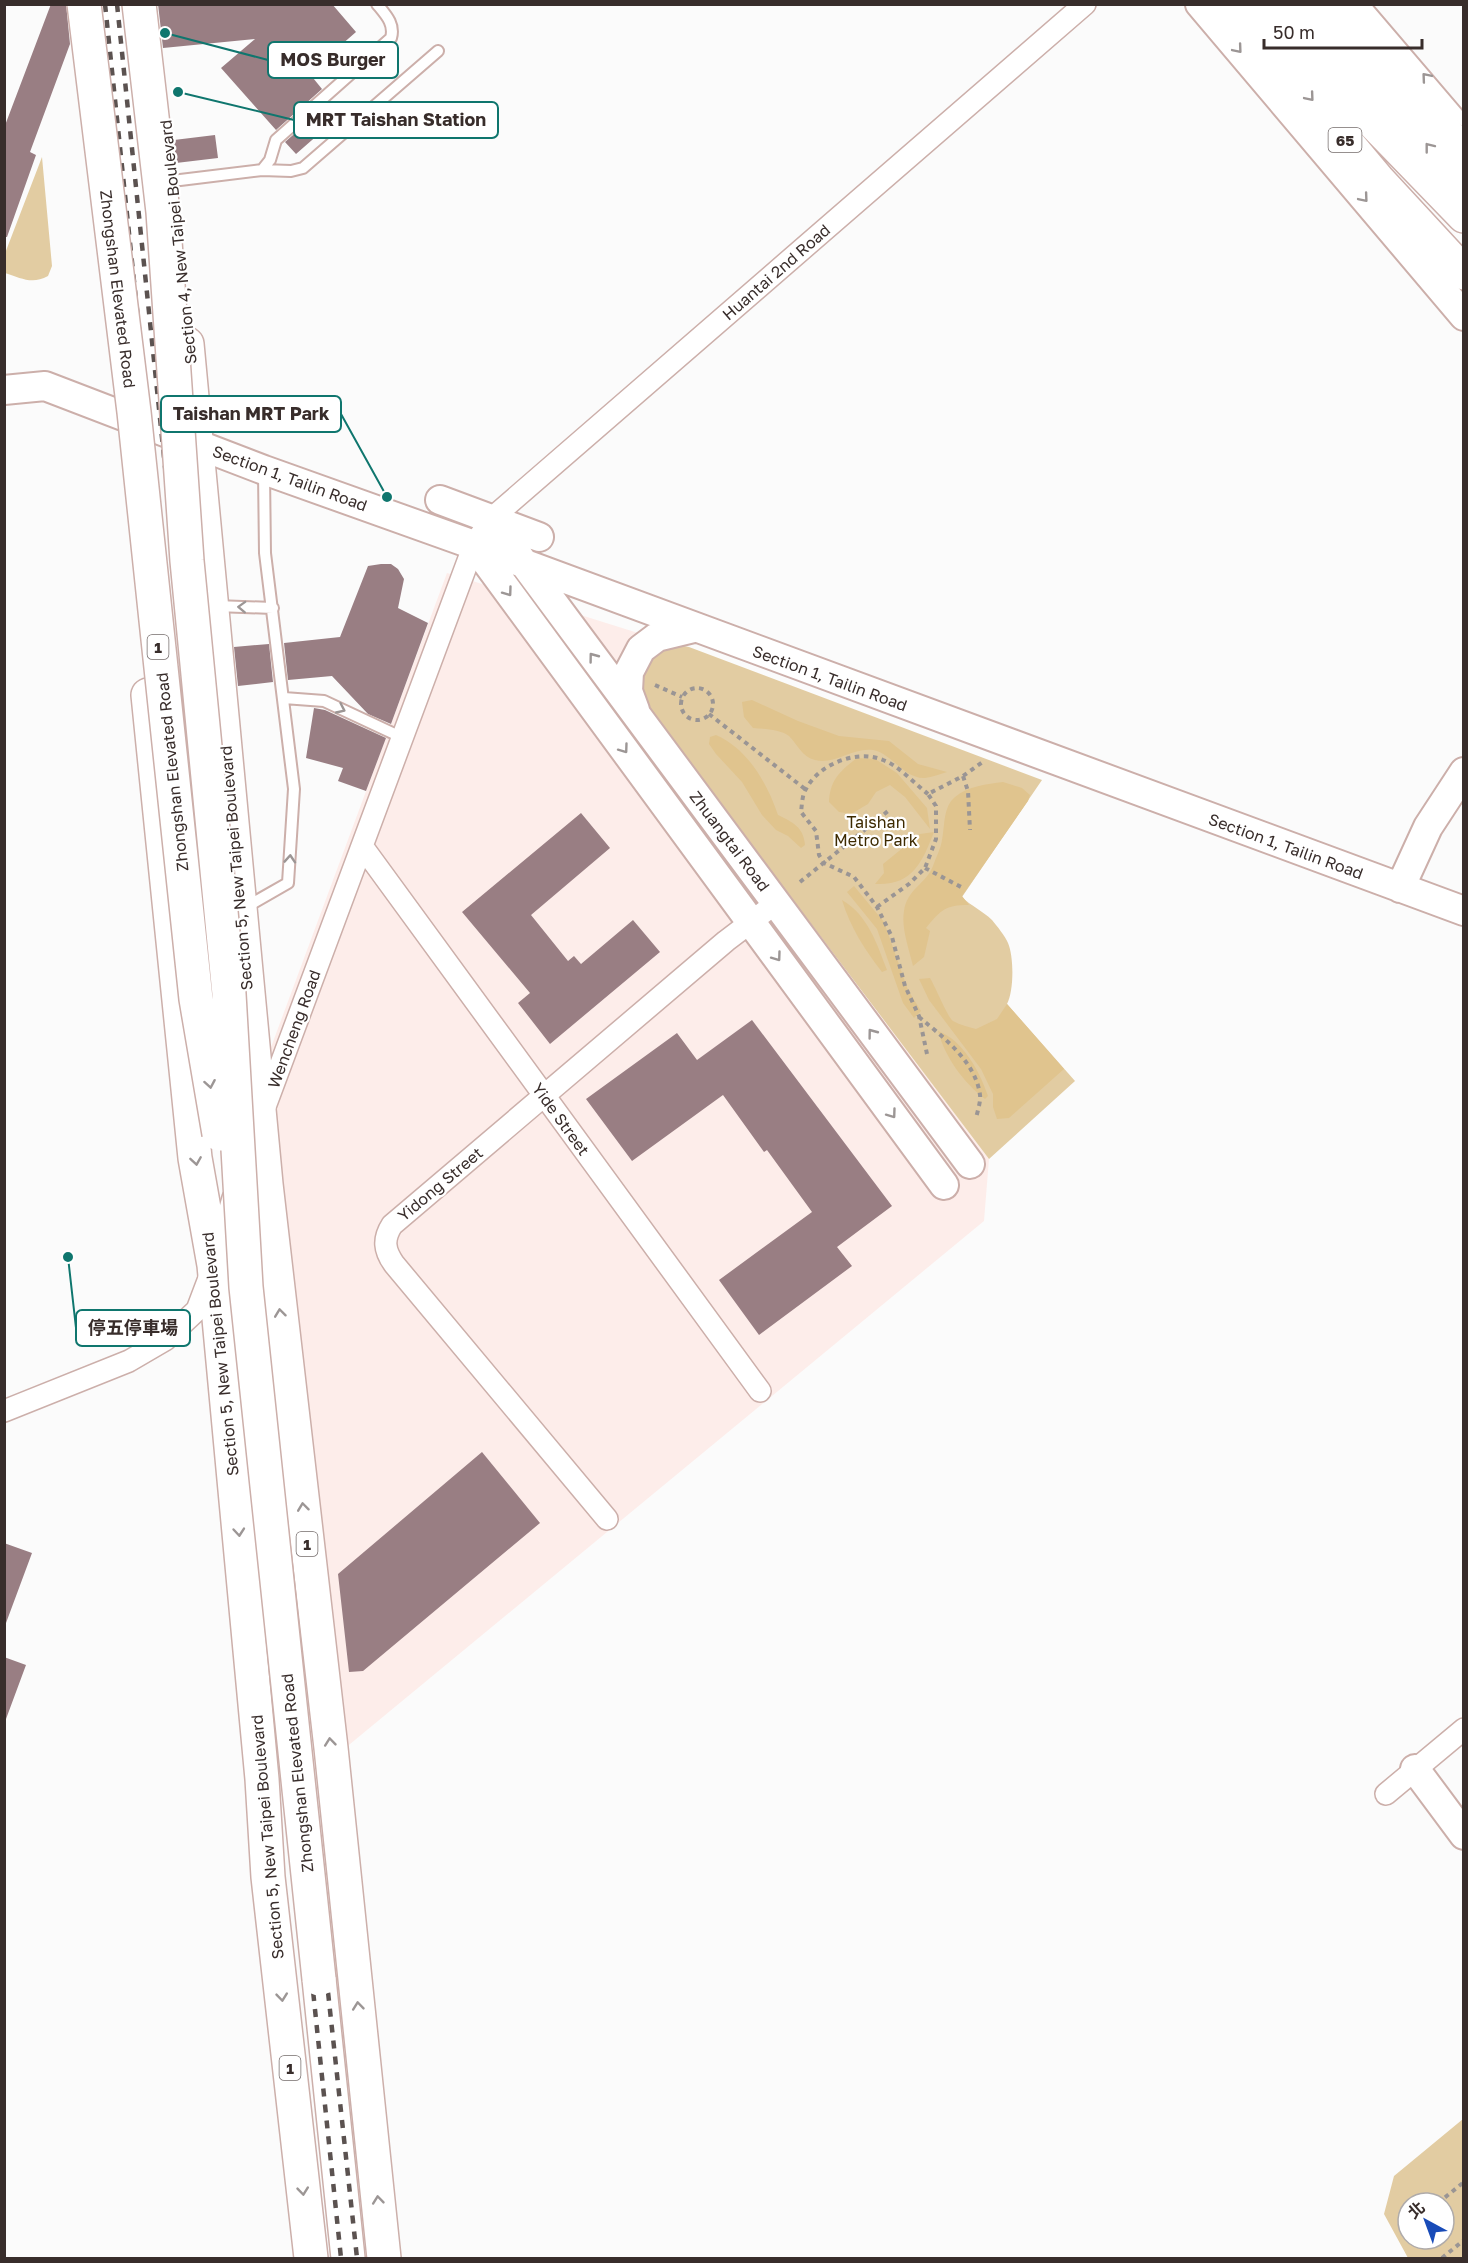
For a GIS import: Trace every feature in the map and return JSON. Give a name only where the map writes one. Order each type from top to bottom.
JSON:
[{"type":"main road","name":"1","points":[[70,4],[120,414]]},
{"type":"main road","name":"Zhongshan Elevated Road","points":[[84,4],[135,424],[196,999],[246,1287]]},
{"type":"main road","points":[[110,4],[152,393],[196,444]]},
{"type":"main road","name":"Zhongshan Elevated Road","points":[[139,4],[163,212],[187,561],[229,994],[246,1287],[348,2259]]},
{"type":"main road","name":"Section 4, New Taipei Boulevard","points":[[154,4],[196,444]]},
{"type":"main road","name":"65","points":[[1231,4],[1379,181],[1464,273]]},
{"type":"main road","points":[[1269,4],[1338,86],[1464,216]]},
{"type":"main road","points":[[1308,4],[1430,147],[1464,195]]},
{"type":"main road","points":[[1338,86],[1464,265]]},
{"type":"main road","points":[[120,414],[152,393]]},
{"type":"main road","name":"Section 5, New Taipei Boulevard","points":[[120,414],[195,1158],[214,1265],[270,1888],[311,2259]]},
{"type":"main road","name":"Section 5, New Taipei Boulevard","points":[[196,444],[260,1122],[338,1817],[384,2259]]},
{"type":"main road","points":[[160,818],[174,834],[197,838],[208,835],[231,812]]},
{"type":"main road","points":[[264,1807],[278,1789],[291,1779],[308,1775],[323,1782],[338,1817]]},
{"type":"street","name":"Huantai 2nd Road","points":[[474,545],[491,519],[1085,4]]},
{"type":"street","points":[[1200,4],[1464,316]]},
{"type":"street","points":[[1343,4],[1417,89],[1464,152]]},
{"type":"street","name":"Section 1, Tailin Road","points":[[4,390],[45,386],[264,470],[474,545],[525,566],[1464,912]]},
{"type":"street","points":[[440,500],[538,537]]},
{"type":"street","name":"Zhuangtai Road","points":[[474,545],[751,922],[957,1174],[776,903],[491,519]]},
{"type":"street","name":"Wencheng Road","points":[[4,1411],[129,1361],[165,1340],[196,1310],[214,1265],[240,1175],[474,545]]},
{"type":"street","points":[[636,715],[628,691],[629,672],[641,649],[657,637],[694,628]]},
{"type":"street","points":[[1400,888],[1428,828],[1464,772]]},
{"type":"street","name":"Yide Street","points":[[362,846],[760,1391]]},
{"type":"street","name":"Yidong Street","points":[[607,1519],[394,1264],[385,1244],[387,1234],[392,1225],[776,903]]},
{"type":"street","points":[[1386,1794],[1464,1729]]},
{"type":"street","points":[[1415,1769],[1464,1835]]},
{"type":"lane","points":[[262,170],[270,160],[276,140],[391,38],[394,30],[391,22],[377,4]]},
{"type":"lane","points":[[1364,4],[1464,121]]},
{"type":"lane","points":[[172,181],[262,170],[291,171],[303,168],[438,51]]},
{"type":"lane","points":[[240,910],[288,883],[294,789],[265,553],[264,470]]},
{"type":"lane","points":[[212,606],[273,608]]},
{"type":"lane","points":[[284,698],[324,701],[402,737]]},
{"type":"path","points":[[655,685],[682,697]]},
{"type":"path","points":[[690,689],[706,690],[712,699],[709,714],[696,720],[687,716],[681,707],[682,697],[690,689]]},
{"type":"path","points":[[709,714],[805,789]]},
{"type":"path","points":[[877,907],[909,884],[925,868],[936,839],[936,806],[928,794],[885,760],[867,754],[851,757],[822,770],[805,789],[801,812],[816,831],[819,855],[824,863],[854,877],[877,907],[892,937],[905,986],[919,1016],[927,1054]]},
{"type":"path","points":[[928,794],[963,776],[984,761]]},
{"type":"path","points":[[963,776],[968,791],[970,830]]},
{"type":"path","points":[[800,882],[888,810]]},
{"type":"path","points":[[925,868],[963,888]]},
{"type":"path","points":[[919,1016],[947,1040],[973,1076],[981,1096],[976,1119]]},
{"type":"path","points":[[1442,2259],[1464,2240]]},
{"type":"shaded area","points":[[447,573],[670,643],[644,703],[989,1159],[984,1221],[344,1749],[267,1058]]},
{"type":"shaded area","points":[[752,700],[798,721],[839,736],[889,741],[918,764],[947,772],[928,778],[911,775],[887,756],[873,750],[858,751],[830,760],[815,760],[803,753],[789,736],[772,730],[753,728],[744,717],[742,702]]},
{"type":"shaded area","points":[[716,735],[738,749],[747,758],[762,779],[778,815],[800,829],[805,845],[801,848],[788,836],[776,830],[762,815],[742,782],[709,744],[710,737]]},
{"type":"shaded area","points":[[857,758],[875,759],[897,773],[927,808],[930,829],[905,797],[890,785],[876,792],[868,804],[851,814],[839,812],[829,802],[831,788],[841,772]]},
{"type":"shaded area","points":[[1003,782],[1022,788],[1030,795],[1028,801],[962,896],[969,905],[954,906],[944,910],[926,928],[930,931],[924,957],[913,966],[904,931],[904,911],[909,897],[926,878],[933,866],[941,843],[948,806],[955,797],[966,790]]},
{"type":"shaded area","points":[[934,832],[920,863],[907,877],[888,884],[875,884],[884,873],[883,864],[920,834]]},
{"type":"shaded area","points":[[854,886],[884,922],[908,990],[921,1011],[914,1018],[903,1003],[877,929],[847,892]]},
{"type":"shaded area","points":[[842,900],[851,906],[865,922],[887,970],[882,972],[864,947],[849,920]]},
{"type":"shaded area","points":[[930,978],[953,1021],[976,1029],[997,1019],[1007,1004],[1064,1069],[1009,1118],[997,1119],[993,1107],[993,1094],[981,1069],[929,1000],[919,979]]},
{"type":"shaded area","points":[[938,1031],[947,1035],[963,1049],[985,1087],[988,1096],[985,1099],[969,1085],[956,1068],[945,1050]]},
{"type":"green space","points":[[42,157],[52,266],[48,276],[42,279],[21,279],[5,273],[4,256]]},
{"type":"green space","name":"Taishan Metro Park","points":[[670,643],[689,647],[1042,780],[962,897],[992,920],[1008,943],[1012,974],[1011,991],[1007,1004],[1075,1081],[989,1159],[644,703],[639,689],[640,668]]},
{"type":"green space","points":[[1463,2119],[1463,2258],[1408,2258],[1404,2251],[1456,2251],[1456,2191],[1396,2191],[1396,2236],[1384,2214],[1394,2176]]},
{"type":"building","points":[[51,4],[66,4],[70,44],[30,152],[36,155],[7,237],[4,237],[4,128]]},
{"type":"building","points":[[158,4],[332,4],[356,32],[309,73],[322,89],[276,130],[221,68],[255,39],[163,48]]},
{"type":"building","points":[[332,101],[343,113],[296,154],[285,142]]},
{"type":"building","points":[[215,135],[218,158],[176,163],[174,140]]},
{"type":"building","points":[[391,564],[398,569],[404,579],[398,608],[428,623],[391,724],[368,714],[332,676],[288,680],[284,643],[340,637],[368,566]]},
{"type":"building","points":[[269,644],[273,682],[238,686],[234,647]]},
{"type":"building","points":[[314,708],[325,710],[386,738],[366,791],[338,781],[343,768],[306,758]]},
{"type":"building","points":[[581,813],[610,848],[531,915],[568,961],[574,956],[581,964],[633,920],[660,952],[550,1044],[518,1003],[530,993],[462,912]]},
{"type":"building","points":[[752,1020],[892,1206],[837,1247],[852,1266],[759,1335],[719,1280],[812,1212],[767,1150],[764,1152],[723,1095],[632,1161],[586,1099],[677,1033],[697,1060]]},
{"type":"building","points":[[482,1452],[540,1523],[363,1671],[349,1672],[338,1574]]},
{"type":"building","points":[[4,1543],[32,1553],[6,1623],[4,1622]]},
{"type":"building","points":[[4,1657],[26,1665],[6,1719],[4,1719]]},
{"type":"railway","points":[[105,4],[341,2258]]},
{"type":"railway","points":[[117,4],[232,1112],[357,2258]]},
{"type":"place","name":"MOS Burger","points":[[165,33]]},
{"type":"place","name":"MRT Taishan Station","points":[[178,92]]},
{"type":"place","name":"Taishan MRT Park","points":[[387,497]]},
{"type":"place","name":"停五停車場","points":[[68,1257]]}]
